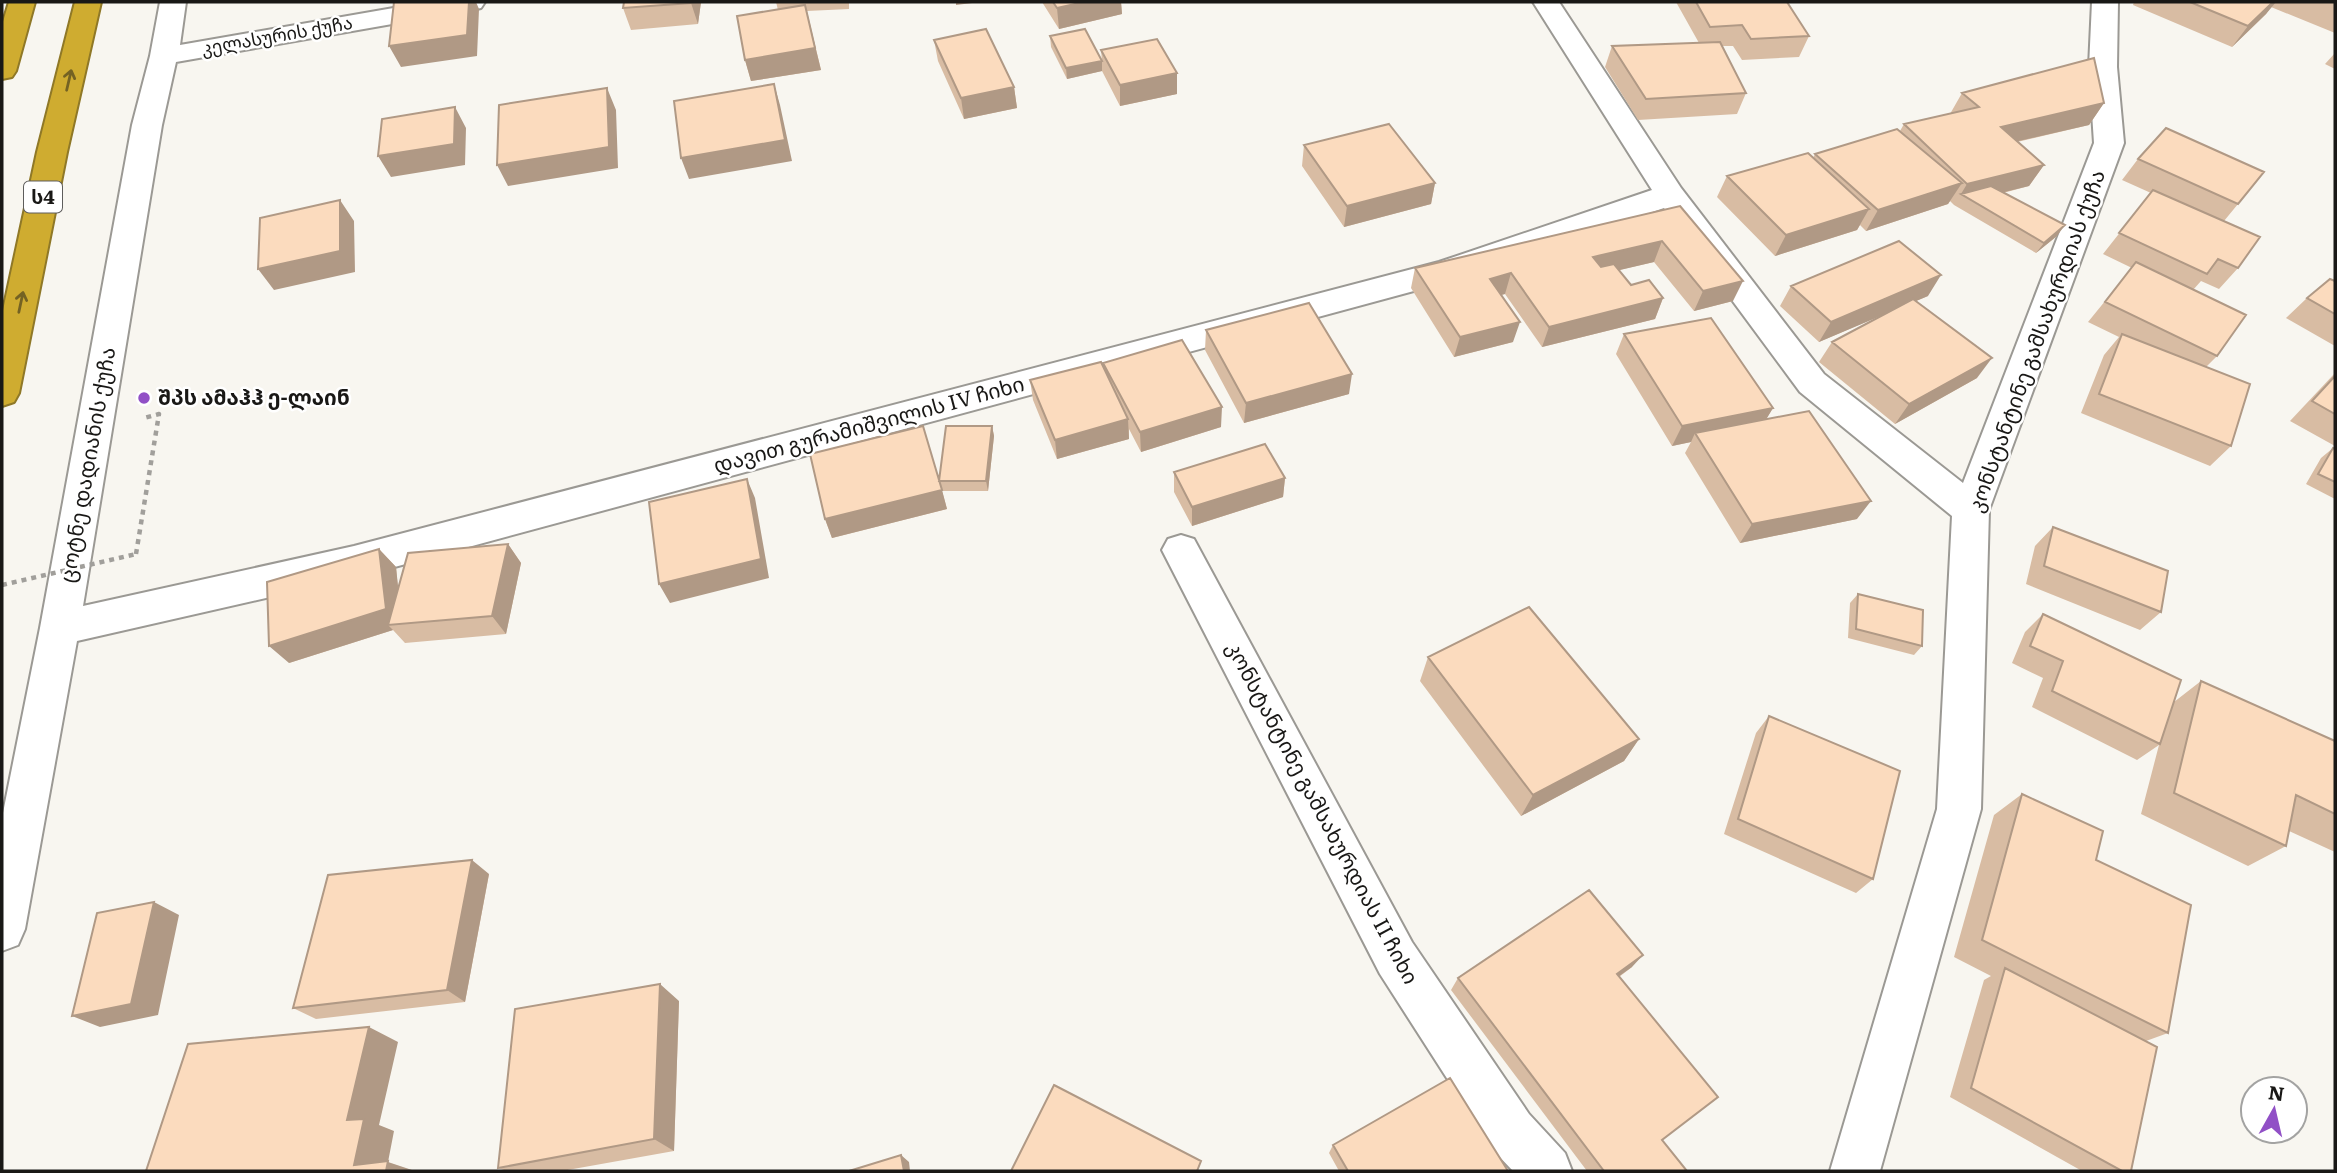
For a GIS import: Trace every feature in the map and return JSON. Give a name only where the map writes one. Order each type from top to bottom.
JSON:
[{"type":"highway","points":[[2,71],[22,2]]},
{"type":"highway","name":"ს4","points":[[2,393],[52,152],[88,2]]},
{"type":"street","name":"ცოტნე დადიანის ქუჩა","points":[[2,929],[60,628],[147,125],[164,55],[173,2]]},
{"type":"street","name":"კელასურის ქუჩა","points":[[164,55],[471,2]]},
{"type":"street","points":[[1546,2],[1670,195],[1812,383],[1971,510]]},
{"type":"street","name":"კონსტანტინე გამსახურდიას ქუჩა","points":[[1855,1171],[1959,809],[1971,510],[2109,143],[2103,67],[2105,2]]},
{"type":"street","name":"დავით გურამიშვილის IV ჩიხი","points":[[60,628],[354,562],[1433,275],[1670,195]]},
{"type":"street","name":"კონსტანტინე გამსახურდიას II ჩიხი","points":[[1181,550],[1395,958],[1511,1132],[1547,1171]]},
{"type":"path","points":[[2,584],[136,554],[159,414]]},
{"type":"building","points":[[394,2],[469,2],[467,35],[389,46]]},
{"type":"building","points":[[624,2],[691,2],[691,3],[623,8]]},
{"type":"building","points":[[1053,2],[1084,2],[1057,8]]},
{"type":"building","points":[[1696,2],[1787,2],[1809,36],[1751,39],[1742,25],[1710,27]]},
{"type":"building","points":[[2190,2],[2273,2],[2248,26]]},
{"type":"building","points":[[805,5],[815,48],[745,60],[737,16]]},
{"type":"building","points":[[986,29],[1014,87],[961,98],[934,40]]},
{"type":"building","points":[[1085,29],[1102,61],[1066,68],[1050,36]]},
{"type":"building","points":[[1157,39],[1177,73],[1120,85],[1101,50]]},
{"type":"building","points":[[1720,42],[1746,93],[1646,99],[1612,46]]},
{"type":"building","points":[[2094,58],[2104,103],[2001,127],[2044,165],[1967,184],[1904,124],[1979,107],[1962,93]]},
{"type":"building","points":[[774,84],[785,140],[681,158],[674,101]]},
{"type":"building","points":[[607,88],[609,147],[497,165],[499,105]]},
{"type":"building","points":[[455,107],[454,144],[378,156],[382,119]]},
{"type":"building","points":[[1389,124],[1435,183],[1347,206],[1304,145]]},
{"type":"building","points":[[2166,128],[2264,172],[2238,204],[2138,159]]},
{"type":"building","points":[[1897,129],[1962,183],[1878,210],[1815,154]]},
{"type":"building","points":[[1808,153],[1869,209],[1786,235],[1727,176]]},
{"type":"building","points":[[1991,186],[2065,225],[2044,243],[1961,194]]},
{"type":"building","points":[[2153,190],[2260,237],[2238,268],[2218,259],[2207,274],[2119,233]]},
{"type":"building","points":[[340,200],[340,251],[258,269],[260,218]]},
{"type":"building","points":[[1680,206],[1743,281],[1703,291],[1662,241],[1593,257],[1601,267],[1614,264],[1631,285],[1649,280],[1663,298],[1549,327],[1511,273],[1490,279],[1520,322],[1460,337],[1415,268]]},
{"type":"building","points":[[1899,241],[1941,275],[1831,322],[1791,286]]},
{"type":"building","points":[[2136,262],[2246,315],[2217,356],[2105,302]]},
{"type":"building","points":[[2330,279],[2335,281],[2335,314],[2307,298]]},
{"type":"building","points":[[1913,299],[1992,358],[1909,404],[1832,342]]},
{"type":"building","points":[[1309,303],[1352,374],[1246,403],[1206,330]]},
{"type":"building","points":[[1711,318],[1773,408],[1682,426],[1624,334]]},
{"type":"building","points":[[2122,334],[2250,384],[2231,446],[2099,394]]},
{"type":"building","points":[[1182,340],[1222,407],[1140,432],[1103,363]]},
{"type":"building","points":[[1101,362],[1128,419],[1055,440],[1030,380]]},
{"type":"building","points":[[2335,376],[2335,414],[2312,401]]},
{"type":"building","points":[[1809,411],[1871,501],[1752,524],[1695,433]]},
{"type":"building","points":[[923,426],[942,490],[825,519],[810,454]]},
{"type":"building","points":[[946,426],[992,426],[986,481],[939,481]]},
{"type":"building","points":[[1265,444],[1285,478],[1192,507],[1174,472]]},
{"type":"building","points":[[2333,448],[2335,449],[2335,482],[2318,474]]},
{"type":"building","points":[[747,479],[761,559],[659,584],[649,502]]},
{"type":"building","points":[[2053,527],[2168,571],[2161,612],[2044,566]]},
{"type":"building","points":[[508,544],[492,616],[388,625],[408,553]]},
{"type":"building","points":[[379,549],[386,609],[269,646],[267,582]]},
{"type":"building","points":[[1858,594],[1923,610],[1922,646],[1856,629]]},
{"type":"building","points":[[1529,607],[1639,739],[1533,795],[1428,657]]},
{"type":"building","points":[[2043,614],[2181,680],[2160,744],[2052,691],[2063,661],[2030,646]]},
{"type":"building","points":[[2201,681],[2335,741],[2335,814],[2296,795],[2286,846],[2174,793]]},
{"type":"building","points":[[1769,716],[1900,771],[1873,879],[1738,819]]},
{"type":"building","points":[[2022,794],[2103,831],[2096,860],[2191,905],[2168,1033],[1982,940]]},
{"type":"building","points":[[472,860],[447,990],[293,1008],[328,875]]},
{"type":"building","points":[[1589,890],[1643,955],[1617,974],[1718,1097],[1662,1140],[1687,1171],[1604,1171],[1458,978]]},
{"type":"building","points":[[154,902],[131,1004],[72,1016],[97,913]]},
{"type":"building","points":[[2005,968],[2157,1047],[2131,1171],[2122,1171],[1971,1088]]},
{"type":"building","points":[[660,984],[654,1139],[498,1168],[515,1009]]},
{"type":"building","points":[[369,1027],[347,1120],[364,1119],[354,1165],[388,1161],[386,1171],[146,1171],[188,1044]]},
{"type":"building","points":[[1450,1078],[1508,1171],[1348,1171],[1333,1145]]},
{"type":"building","points":[[1054,1085],[1201,1161],[1197,1171],[1011,1171]]},
{"type":"building","points":[[901,1155],[904,1171],[849,1171]]},
{"type":"place","name":"შპს ამაჰჰ ე-ლაინ","points":[[144,398]]}]
